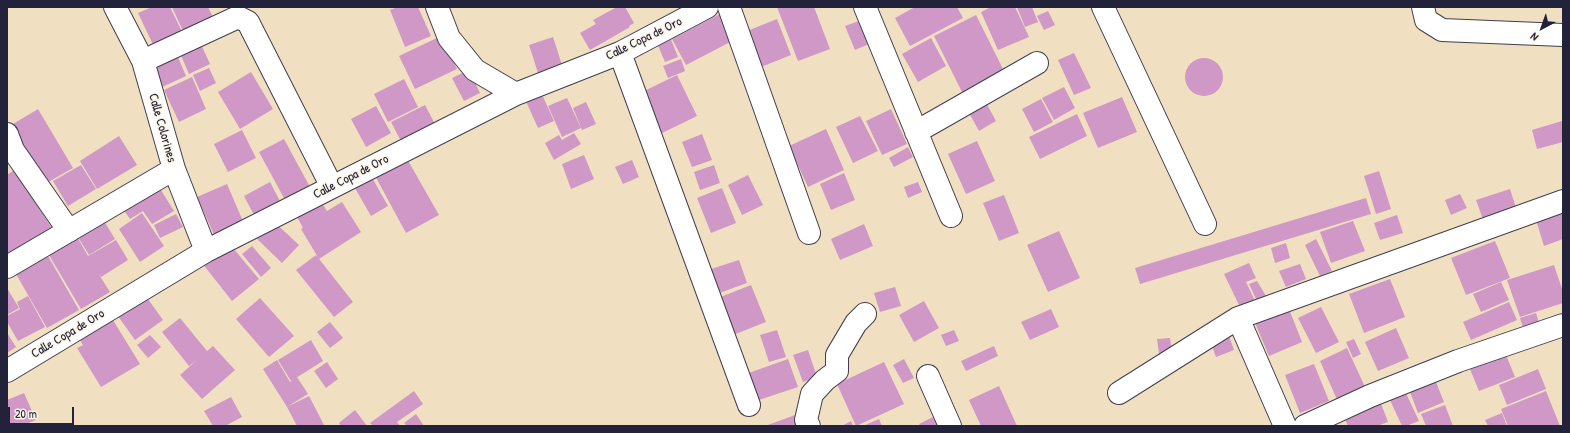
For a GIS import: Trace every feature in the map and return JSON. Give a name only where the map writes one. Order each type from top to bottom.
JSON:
[{"type":"street","name":"Calle Colorines","points":[[115,7],[143,61],[174,168],[206,251]]},
{"type":"street","points":[[437,7],[449,38],[475,70],[516,94]]},
{"type":"street","name":"Calle Copa de Oro","points":[[7,371],[206,251],[516,94],[620,53],[707,7]]},
{"type":"street","points":[[729,7],[809,233]]},
{"type":"street","points":[[865,7],[950,216]]},
{"type":"street","points":[[1104,7],[1205,224]]},
{"type":"street","points":[[1423,7],[1426,20],[1442,30],[1563,35]]},
{"type":"street","points":[[143,61],[238,17],[248,22],[332,187]]},
{"type":"street","points":[[620,53],[749,404]]},
{"type":"street","points":[[916,132],[1037,63]]},
{"type":"street","points":[[7,134],[13,150],[69,231]]},
{"type":"street","points":[[7,267],[174,168]]},
{"type":"street","points":[[1119,393],[1238,318],[1563,201]]},
{"type":"street","points":[[809,426],[806,420],[812,394],[825,380],[837,371],[837,355],[856,323],[865,314]]},
{"type":"street","points":[[1238,318],[1285,426]]},
{"type":"street","points":[[1305,426],[1370,396],[1458,360],[1563,325]]},
{"type":"street","points":[[928,376],[950,426]]},
{"type":"building","points":[[152,7],[170,7],[185,38],[156,51],[138,13]]},
{"type":"building","points":[[172,7],[208,7],[213,17],[183,31]]},
{"type":"building","points":[[398,7],[418,7],[431,36],[405,47],[390,10]]},
{"type":"building","points":[[617,7],[625,7],[634,23],[629,26],[630,27],[590,50],[580,33],[596,24],[593,20]]},
{"type":"building","points":[[777,7],[814,7],[830,49],[798,61]]},
{"type":"building","points":[[915,7],[957,7],[963,18],[910,46],[895,18]]},
{"type":"building","points":[[991,7],[1015,7],[1029,37],[998,50],[981,12]]},
{"type":"building","points":[[1017,7],[1032,7],[1038,22],[1025,27]]},
{"type":"building","points":[[1048,11],[1055,25],[1044,30],[1037,16]]},
{"type":"building","points":[[722,13],[736,39],[686,65],[672,39]]},
{"type":"building","points":[[976,15],[1006,75],[964,96],[934,36]]},
{"type":"building","points":[[777,19],[791,55],[761,67],[747,31]]},
{"type":"building","points":[[859,21],[869,44],[855,50],[845,26]]},
{"type":"building","points":[[441,36],[457,69],[415,89],[399,56]]},
{"type":"building","points":[[553,37],[562,65],[538,73],[529,45]]},
{"type":"building","points":[[670,37],[678,57],[665,62],[657,43]]},
{"type":"building","points":[[931,38],[946,66],[918,82],[902,54]]},
{"type":"building","points":[[200,42],[210,64],[189,74],[179,51]]},
{"type":"building","points":[[175,50],[186,76],[160,88],[149,62]]},
{"type":"building","points":[[1074,53],[1091,88],[1074,95],[1058,60]]},
{"type":"building","points":[[1200,58],[1208,58],[1215,61],[1220,66],[1223,77],[1220,88],[1215,93],[1208,96],[1200,96],[1193,93],[1188,88],[1185,81],[1185,73],[1188,66],[1193,61]]},
{"type":"building","points":[[681,59],[685,71],[668,78],[663,66]]},
{"type":"building","points":[[209,68],[216,83],[200,91],[193,75]]},
{"type":"building","points":[[469,70],[480,93],[464,101],[452,78]]},
{"type":"building","points":[[251,72],[273,109],[240,129],[218,92]]},
{"type":"building","points":[[677,75],[697,116],[658,135],[638,94]]},
{"type":"building","points":[[192,77],[206,109],[179,122],[164,90]]},
{"type":"building","points":[[404,79],[418,107],[388,122],[374,94]]},
{"type":"building","points":[[1064,87],[1075,108],[1054,120],[1042,98]]},
{"type":"building","points":[[540,90],[554,121],[538,128],[524,97]]},
{"type":"building","points":[[1122,97],[1137,132],[1098,148],[1083,113]]},
{"type":"building","points":[[567,98],[581,128],[562,137],[548,106]]},
{"type":"building","points":[[1041,99],[1053,122],[1034,132],[1022,109]]},
{"type":"building","points":[[985,101],[996,121],[979,131],[968,111]]},
{"type":"building","points":[[586,102],[596,124],[582,130],[573,108]]},
{"type":"building","points":[[425,105],[436,126],[402,143],[391,122]]},
{"type":"building","points":[[376,106],[391,133],[366,147],[351,119]]},
{"type":"building","points":[[38,109],[73,168],[43,185],[8,127]]},
{"type":"building","points":[[891,109],[907,144],[882,155],[866,121]]},
{"type":"building","points":[[1077,114],[1087,136],[1040,159],[1029,137]]},
{"type":"building","points":[[860,116],[878,151],[853,163],[836,127]]},
{"type":"building","points":[[1562,121],[1563,142],[1537,149],[1532,130]]},
{"type":"building","points":[[826,129],[844,170],[808,187],[789,146]]},
{"type":"building","points":[[242,130],[256,158],[228,172],[214,144]]},
{"type":"building","points":[[574,133],[581,144],[554,160],[545,143],[559,135],[562,140]]},
{"type":"building","points":[[702,134],[712,160],[692,167],[682,142]]},
{"type":"building","points":[[119,136],[137,165],[97,189],[80,161]]},
{"type":"building","points":[[284,139],[310,187],[285,200],[259,152]]},
{"type":"building","points":[[977,141],[995,181],[966,194],[948,154]]},
{"type":"building","points":[[908,147],[913,157],[894,167],[889,158]]},
{"type":"building","points":[[584,155],[594,179],[571,189],[562,164]]},
{"type":"building","points":[[406,157],[439,215],[406,233],[374,174]]},
{"type":"building","points":[[632,160],[639,177],[623,184],[615,167]]},
{"type":"building","points":[[81,165],[96,189],[68,206],[53,181]]},
{"type":"building","points":[[714,165],[720,183],[700,190],[694,172]]},
{"type":"building","points":[[14,170],[53,230],[7,260],[7,175]]},
{"type":"building","points":[[1379,171],[1391,209],[1376,214],[1364,176]]},
{"type":"building","points":[[844,173],[855,200],[831,210],[820,184]]},
{"type":"building","points":[[370,174],[388,206],[371,216],[352,183]]},
{"type":"building","points":[[748,175],[763,205],[742,215],[728,185]]},
{"type":"building","points":[[156,182],[174,211],[152,224],[143,211],[130,219],[120,205]]},
{"type":"building","points":[[270,182],[281,203],[255,217],[244,196]]},
{"type":"building","points":[[918,182],[922,192],[908,198],[904,187]]},
{"type":"building","points":[[227,184],[245,226],[216,239],[197,197]]},
{"type":"building","points":[[722,188],[736,223],[711,233],[697,198]]},
{"type":"building","points":[[1510,189],[1517,211],[1484,222],[1476,200]]},
{"type":"building","points":[[1460,194],[1467,208],[1451,215],[1445,200]]},
{"type":"building","points":[[1004,195],[1019,233],[999,241],[983,203]]},
{"type":"building","points":[[319,198],[327,211],[342,202],[361,232],[319,259],[301,229],[303,228],[295,213]]},
{"type":"building","points":[[1366,198],[1371,214],[1140,284],[1135,268]]},
{"type":"building","points":[[1563,211],[1563,239],[1544,246],[1536,220]]},
{"type":"building","points":[[142,213],[164,246],[140,262],[119,229]]},
{"type":"building","points":[[176,214],[183,227],[160,238],[154,225]]},
{"type":"building","points":[[1397,215],[1403,233],[1380,240],[1374,223]]},
{"type":"building","points":[[101,216],[115,239],[89,255],[75,232]]},
{"type":"building","points":[[271,219],[299,245],[282,263],[254,236]]},
{"type":"building","points":[[1353,221],[1365,251],[1331,263],[1320,232]]},
{"type":"building","points":[[864,224],[873,246],[840,260],[831,239]]},
{"type":"building","points":[[1059,231],[1080,278],[1048,292],[1027,245]]},
{"type":"building","points":[[75,233],[88,256],[116,240],[128,260],[101,277],[98,273],[110,292],[81,309],[46,250]]},
{"type":"building","points":[[1316,239],[1332,271],[1320,276],[1305,245]]},
{"type":"building","points":[[1495,241],[1510,278],[1466,295],[1451,258]]},
{"type":"building","points":[[228,242],[259,279],[232,301],[202,263]]},
{"type":"building","points":[[1286,243],[1290,258],[1275,263],[1271,248]]},
{"type":"building","points":[[252,246],[271,268],[261,277],[242,254]]},
{"type":"building","points":[[316,255],[353,302],[334,317],[296,270]]},
{"type":"building","points":[[48,256],[79,310],[47,328],[16,274]]},
{"type":"building","points":[[739,260],[747,283],[714,295],[705,271]]},
{"type":"building","points":[[1249,263],[1256,278],[1246,282],[1256,303],[1241,309],[1224,274]]},
{"type":"building","points":[[1300,264],[1306,279],[1286,287],[1279,271]]},
{"type":"building","points":[[1554,265],[1563,292],[1563,303],[1520,317],[1507,280]]},
{"type":"building","points":[[1390,279],[1405,317],[1364,333],[1349,294]]},
{"type":"building","points":[[1257,281],[1266,296],[1257,301],[1249,284]]},
{"type":"building","points":[[1501,282],[1509,300],[1481,312],[1473,294]]},
{"type":"building","points":[[751,285],[766,322],[728,337],[713,300]]},
{"type":"building","points":[[895,287],[901,306],[880,312],[874,293]]},
{"type":"building","points":[[7,288],[19,308],[7,315]]},
{"type":"building","points":[[143,292],[163,320],[135,340],[115,312]]},
{"type":"building","points":[[28,296],[45,327],[18,341],[7,322],[7,316],[20,309],[17,302]]},
{"type":"building","points":[[260,298],[294,336],[269,357],[236,319]]},
{"type":"building","points":[[924,301],[939,328],[914,342],[899,315]]},
{"type":"building","points":[[1509,302],[1517,320],[1471,340],[1463,322]]},
{"type":"building","points":[[1321,307],[1339,342],[1316,353],[1298,318]]},
{"type":"building","points":[[1051,309],[1059,327],[1030,340],[1021,322]]},
{"type":"building","points":[[1289,309],[1302,342],[1269,356],[1255,323]]},
{"type":"building","points":[[108,312],[140,364],[101,387],[77,348],[83,345],[75,332]]},
{"type":"building","points":[[1536,313],[1540,326],[1524,331],[1520,318]]},
{"type":"building","points":[[180,318],[207,351],[213,346],[235,370],[202,399],[180,375],[197,360],[189,366],[162,332]]},
{"type":"building","points":[[330,322],[343,338],[330,348],[317,332]]},
{"type":"building","points":[[1396,328],[1409,358],[1378,371],[1365,342]]},
{"type":"building","points":[[777,330],[786,357],[769,362],[760,335]]},
{"type":"building","points":[[954,330],[959,341],[946,346],[941,335]]},
{"type":"building","points":[[7,333],[16,347],[7,353]]},
{"type":"building","points":[[1228,333],[1234,350],[1216,357],[1210,340]]},
{"type":"building","points":[[150,335],[161,347],[148,358],[137,345]]},
{"type":"building","points":[[1170,338],[1172,353],[1159,354],[1157,339]]},
{"type":"building","points":[[1354,339],[1361,354],[1353,358],[1346,342]]},
{"type":"building","points":[[311,340],[323,361],[291,381],[278,360]]},
{"type":"building","points":[[994,346],[998,356],[966,371],[961,361]]},
{"type":"building","points":[[1347,348],[1366,389],[1338,402],[1320,361]]},
{"type":"building","points":[[808,350],[817,377],[803,382],[793,355]]},
{"type":"building","points":[[1506,355],[1515,377],[1479,391],[1470,369]]},
{"type":"building","points":[[788,359],[798,387],[753,402],[743,375]]},
{"type":"building","points":[[904,359],[914,378],[903,383],[893,365]]},
{"type":"building","points":[[277,360],[290,382],[297,377],[308,394],[287,407],[263,369]]},
{"type":"building","points":[[327,362],[338,379],[326,388],[314,371]]},
{"type":"building","points":[[884,362],[904,404],[856,426],[837,384]]},
{"type":"building","points":[[1314,364],[1329,401],[1300,413],[1285,375]]},
{"type":"building","points":[[1538,369],[1546,389],[1507,405],[1499,385]]},
{"type":"building","points":[[1434,377],[1444,402],[1418,413],[1408,387]]},
{"type":"building","points":[[999,386],[1017,426],[981,426],[969,400]]},
{"type":"building","points":[[414,391],[423,404],[397,422],[400,426],[373,426],[370,423]]},
{"type":"building","points":[[1405,391],[1419,421],[1402,426],[1389,398]]},
{"type":"building","points":[[1546,391],[1560,426],[1508,426],[1501,409]]},
{"type":"building","points":[[24,393],[36,420],[21,426],[7,426],[7,400]]},
{"type":"building","points":[[309,396],[324,425],[322,426],[297,426],[287,407]]},
{"type":"building","points":[[231,397],[242,417],[225,426],[213,426],[204,411]]},
{"type":"building","points":[[1380,401],[1388,422],[1377,426],[1348,426],[1343,415]]},
{"type":"building","points":[[1445,405],[1453,426],[1426,426],[1421,414]]},
{"type":"building","points":[[355,410],[367,426],[341,426],[339,423]]},
{"type":"building","points":[[1502,413],[1507,426],[1488,426],[1485,420]]},
{"type":"building","points":[[416,414],[424,426],[407,426],[404,423]]},
{"type":"building","points":[[798,414],[802,426],[765,426]]},
{"type":"building","points":[[933,417],[938,426],[920,426],[919,424]]},
{"type":"building","points":[[879,419],[882,426],[863,426]]},
{"type":"building","points":[[851,421],[853,426],[842,426]]}]
